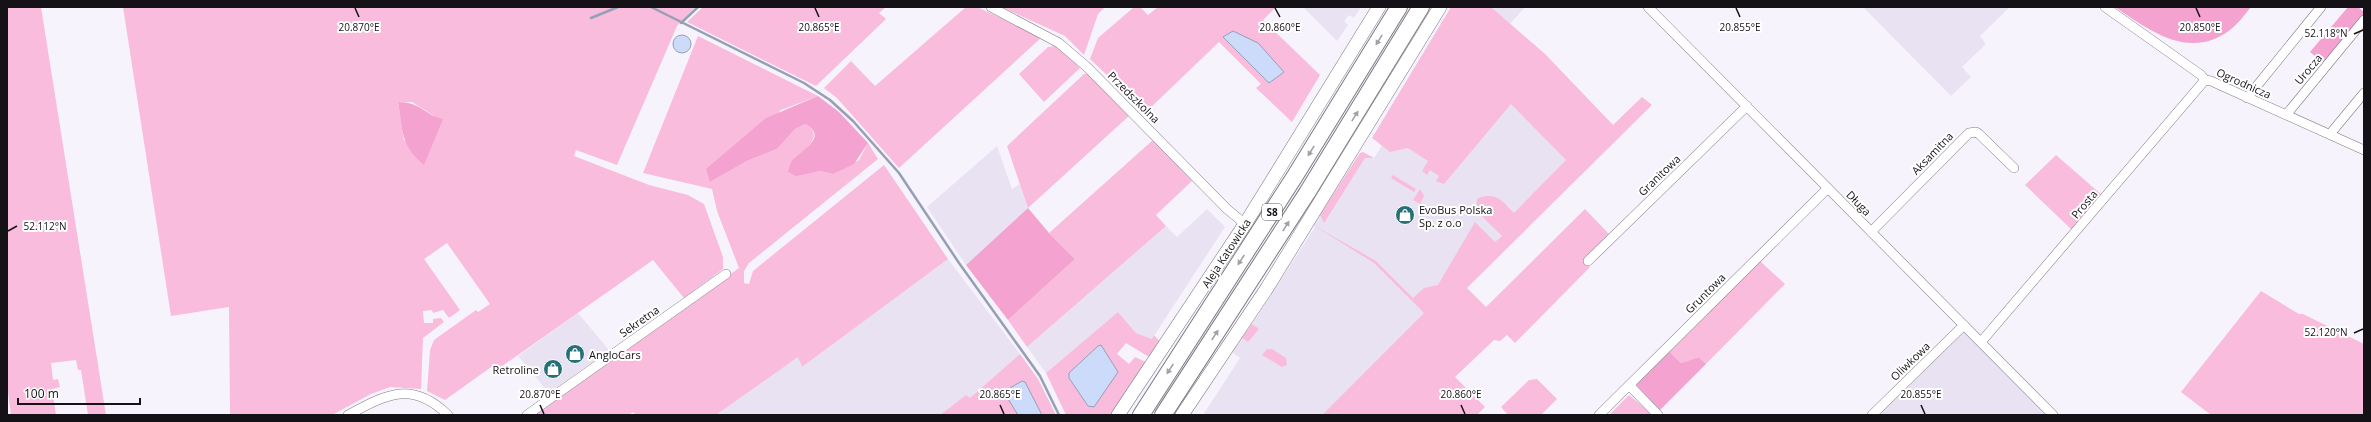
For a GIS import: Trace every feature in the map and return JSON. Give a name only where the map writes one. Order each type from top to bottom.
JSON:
[{"type":"highway","name":"S8","points":[[1141,415],[1295,176],[1400,7]]},
{"type":"highway","name":"S8","points":[[1163,415],[1307,193],[1422,7]]},
{"type":"street","name":"Przedszkolna","points":[[991,7],[1060,44],[1087,67],[1227,209],[1245,224]]},
{"type":"street","name":"Aleja Katowicka","points":[[1118,415],[1245,224],[1379,7]]},
{"type":"street","points":[[1182,415],[1270,281],[1440,7]]},
{"type":"street","name":"Długa","points":[[1648,7],[2053,415]]},
{"type":"street","name":"Ogrodnicza","points":[[2105,7],[2201,75],[2205,80],[2211,81],[2364,150]]},
{"type":"street","points":[[2247,98],[2321,7]]},
{"type":"street","name":"Urocza","points":[[2286,115],[2364,20]]},
{"type":"street","name":"Prosta","points":[[1980,342],[2205,80]]},
{"type":"street","points":[[2330,134],[2364,93]]},
{"type":"street","name":"Granitowa","points":[[1588,261],[1747,106]]},
{"type":"street","name":"Aksamitna","points":[[1871,232],[1969,133],[1976,132],[1980,134],[2014,168]]},
{"type":"street","name":"Gruntowa","points":[[1598,415],[1828,188]]},
{"type":"street","name":"Sekretna","points":[[527,415],[726,274]]},
{"type":"street","name":"Oliwkowa","points":[[1872,415],[1964,325]]},
{"type":"street","points":[[1629,385],[1658,415]]},
{"type":"street","points":[[348,415],[377,399],[397,393],[423,397],[433,402],[448,415]]},
{"type":"shaded area","points":[[7,7],[41,7],[106,415],[88,415],[81,370],[78,370],[76,360],[51,363],[53,380],[58,379],[60,387],[52,389],[56,415],[11,415],[7,385]]},
{"type":"shaded area","points":[[123,7],[695,7],[677,26],[617,165],[576,150],[574,156],[649,185],[688,195],[704,204],[723,257],[723,269],[684,298],[653,260],[498,369],[494,365],[445,400],[427,391],[430,350],[434,340],[476,310],[478,312],[490,304],[447,243],[424,259],[460,310],[449,318],[443,310],[433,313],[432,310],[423,311],[424,323],[433,323],[433,319],[441,318],[444,322],[423,338],[421,389],[390,387],[371,394],[332,415],[230,415],[229,307],[171,316]],"holes":[[[398,102],[412,102],[437,118],[404,141]]]},
{"type":"shaded area","points":[[703,7],[886,7],[879,13],[886,19],[816,86],[687,22]]},
{"type":"shaded area","points":[[966,7],[977,7],[1042,37],[899,168],[837,98],[824,88],[851,61],[875,86]]},
{"type":"shaded area","points":[[1001,7],[1105,7],[1098,14],[1084,55],[1065,36]]},
{"type":"shaded area","points":[[1134,7],[1140,7],[1148,15],[1158,7],[1276,7],[1263,20],[1320,75],[1292,122],[1256,88],[1261,84],[1219,42],[1146,112],[1090,59],[1098,38]]},
{"type":"shaded area","points":[[1303,7],[1361,7],[1354,18],[1349,15],[1344,21],[1348,25],[1337,41]]},
{"type":"shaded area","points":[[1451,7],[1491,7],[1544,53],[1613,125],[1642,97],[1652,105],[1467,288],[1486,307],[1585,209],[1609,234],[1584,261],[1590,267],[1515,343],[1507,335],[1500,341],[1494,340],[1455,377],[1485,407],[1477,415],[1322,415],[1424,313],[1374,263],[1313,225],[1376,261],[1413,298],[1424,288],[1438,285],[1475,222],[1495,242],[1502,236],[1480,214],[1477,203],[1478,198],[1490,196],[1498,198],[1514,213],[1566,160],[1511,104],[1444,184],[1436,181],[1439,176],[1430,170],[1427,175],[1422,171],[1428,161],[1408,148],[1390,152],[1372,138]]},
{"type":"shaded area","points":[[1491,7],[1525,7],[1510,24]]},
{"type":"shaded area","points":[[1863,7],[2010,7],[1980,36],[1986,44],[1962,67],[1971,77],[1951,96]]},
{"type":"shaded area","points":[[2115,7],[2251,7],[2239,22],[2230,30],[2215,39],[2200,43],[2170,39],[2142,25]]},
{"type":"shaded area","points":[[2348,7],[2358,7],[2364,12],[2364,17],[2325,64],[2310,52]]},
{"type":"shaded area","points":[[698,36],[818,96],[781,110],[710,182],[747,161],[777,149],[795,129],[805,124],[811,128],[814,133],[810,144],[791,162],[795,175],[820,171],[833,174],[859,160],[868,143],[878,159],[749,263],[744,271],[744,283],[749,284],[753,271],[884,165],[948,259],[802,367],[798,357],[716,415],[636,415],[633,412],[629,415],[534,415],[739,268],[717,211],[712,189],[643,173]]},
{"type":"shaded area","points":[[1056,46],[1080,68],[1044,102],[1019,74],[1048,47]]},
{"type":"shaded area","points":[[1544,53],[1613,125],[1322,415],[1203,415],[1240,358],[1231,351],[1252,324],[1315,227],[1313,225],[1357,157],[1374,158],[1388,136]]},
{"type":"shaded area","points":[[1084,74],[1089,74],[1130,115],[1028,208],[1007,146]]},
{"type":"shaded area","points":[[818,96],[839,112],[868,143],[854,164],[833,174],[820,171],[796,176],[788,172],[794,158],[814,139],[815,134],[812,129],[805,124],[795,129],[777,149],[747,161],[710,182],[706,169],[766,118]]},
{"type":"shaded area","points":[[398,102],[412,104],[431,115],[443,119],[424,165],[416,158],[407,144],[402,129]]},
{"type":"shaded area","points":[[1153,140],[1192,181],[1156,215],[1166,226],[1027,347],[1008,320],[1075,259],[1049,233]]},
{"type":"shaded area","points":[[997,146],[1012,189],[1020,184],[1028,208],[966,265],[927,207]]},
{"type":"shaded area","points":[[1363,152],[1374,158],[1365,158],[1324,223],[1320,215],[1360,153]]},
{"type":"shaded area","points":[[2056,155],[2102,195],[2072,230],[2025,185]]},
{"type":"shaded area","points":[[1393,175],[1416,189],[1414,192],[1391,178]]},
{"type":"shaded area","points":[[1420,189],[1424,196],[1420,204],[1413,200]]},
{"type":"shaded area","points":[[1028,208],[1049,233],[1075,259],[1008,320],[966,265]]},
{"type":"shaded area","points":[[1207,209],[1225,227],[1152,339],[1136,333],[1118,312],[1046,373],[1027,347],[1166,226],[1177,237]]},
{"type":"shaded area","points":[[948,259],[1020,354],[970,399],[966,395],[940,415],[716,415],[798,356],[802,367]]},
{"type":"shaded area","points":[[1760,261],[1785,284],[1706,364],[1699,357],[1681,363],[1669,351]]},
{"type":"shaded area","points":[[2261,291],[2299,314],[2303,314],[2364,344],[2364,415],[2211,415],[2181,392]]},
{"type":"shaded area","points":[[1118,312],[1136,333],[1152,339],[1154,335],[1159,341],[1149,357],[1126,343],[1117,354],[1129,364],[1135,357],[1146,362],[1111,415],[1066,415],[1046,373]]},
{"type":"shaded area","points":[[578,313],[609,350],[549,393],[518,356]]},
{"type":"shaded area","points":[[1252,324],[1259,329],[1248,342],[1242,338]]},
{"type":"shaded area","points":[[1965,332],[2049,415],[1882,415],[1883,408],[1948,343]]},
{"type":"shaded area","points":[[1267,349],[1272,349],[1286,358],[1287,365],[1282,367],[1262,355]]},
{"type":"shaded area","points":[[1669,351],[1681,363],[1699,357],[1706,364],[1660,410],[1637,386],[1637,383]]},
{"type":"shaded area","points":[[1020,354],[1038,379],[1056,415],[940,415],[966,395],[970,398]]},
{"type":"shaded area","points":[[1537,379],[1557,399],[1541,415],[1508,415],[1501,407],[1529,380]]},
{"type":"shaded area","points":[[1629,395],[1653,415],[1609,415]]},
{"type":"water","points":[[1233,31],[1258,43],[1284,72],[1269,83],[1223,37]]},
{"type":"water","points":[[678,35],[686,35],[691,40],[689,51],[686,53],[678,53],[673,48],[673,40]]},
{"type":"water","points":[[1101,345],[1118,372],[1094,407],[1088,406],[1069,378],[1069,373],[1098,346]]},
{"type":"water","points":[[1022,381],[1025,382],[1042,415],[1018,415],[1005,394],[1005,391]]},
{"type":"waterway","points":[[591,18],[618,7]]},
{"type":"waterway","points":[[651,7],[804,83],[830,100],[853,121],[899,173],[959,263],[1040,376],[1059,415]]},
{"type":"waterway","points":[[681,23],[698,7]]},
{"type":"place","name":"EvoBus Polska Sp. z o.o","points":[[1405,215]]},
{"type":"place","name":"AngloCars","points":[[575,354]]},
{"type":"place","name":"Retroline","points":[[553,369]]}]
